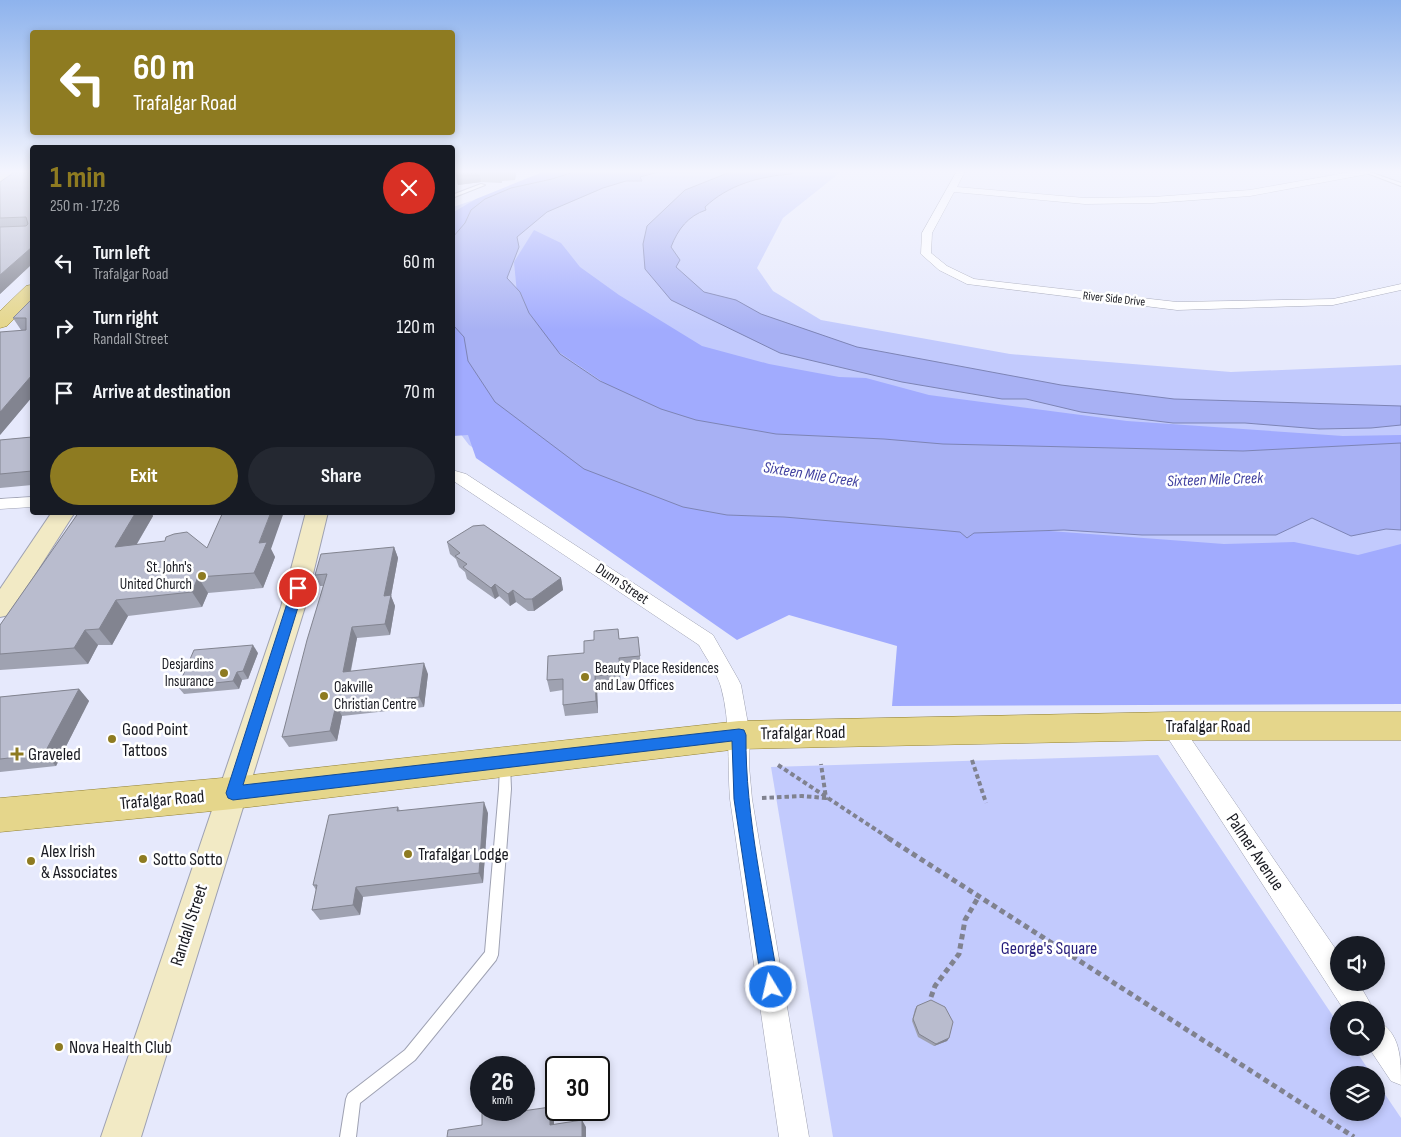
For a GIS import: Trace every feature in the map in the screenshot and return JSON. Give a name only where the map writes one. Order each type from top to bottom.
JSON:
[{"type":"main road","points":[[2,333],[30,293]]},
{"type":"main road","name":"Trafalgar Road","points":[[0,815],[233,793],[739,735],[1172,726],[1401,726]]},
{"type":"street","name":"River Side Drive","points":[[932,224],[927,233],[926,254],[943,268],[971,282],[1177,306],[1333,302],[1401,287]]},
{"type":"street","name":"Dunn Street","points":[[455,476],[461,477],[706,640],[731,685],[739,735],[738,766],[741,799],[794,1137]]},
{"type":"street","points":[[0,504],[30,502]]},
{"type":"street","points":[[0,608],[62,515]]},
{"type":"street","name":"Randall Street","points":[[121,1137],[293,607],[316,515]]},
{"type":"street","name":"Palmer Avenue","points":[[1172,726],[1330,964]]},
{"type":"street","points":[[1385,1047],[1401,1071]]},
{"type":"lane","points":[[348,1137],[353,1099],[410,1055],[491,955],[505,789],[505,762]]},
{"type":"path","points":[[972,760],[986,802]]},
{"type":"path","points":[[821,764],[826,798]]},
{"type":"path","points":[[778,765],[826,798],[1354,1137]]},
{"type":"path","points":[[741,799],[802,796],[826,798]]},
{"type":"path","points":[[931,997],[935,986],[959,954],[966,920],[978,896]]},
{"type":"green space","points":[[455,224],[780,224],[757,268],[773,291],[821,320],[1010,354],[1231,372],[1401,365],[1401,606],[590,525],[469,445],[455,427]]},
{"type":"green space","name":"George's Square","points":[[1158,755],[1330,1012],[1330,1056],[1359,1056],[1366,1066],[1330,1066],[1330,1121],[1385,1121],[1385,1094],[1401,1118],[1401,1137],[833,1137],[771,767]]},
{"type":"shaded area","points":[[455,224],[501,224],[514,389],[982,526],[1224,544],[1294,542],[1358,555],[1401,544],[1401,704],[892,706],[897,646],[789,615],[737,640],[476,458],[468,435],[455,436]]},
{"type":"shaded area","points":[[534,230],[561,243],[580,267],[619,295],[702,346],[769,364],[839,377],[866,378],[929,395],[1127,421],[1343,436],[1401,435],[1401,459],[804,447],[672,418],[619,393],[550,346],[527,319],[517,293],[514,262]]},
{"type":"water","name":"Sixteen Mile Creek","points":[[464,224],[533,224],[517,237],[519,247],[507,278],[520,292],[529,313],[560,354],[600,381],[661,409],[696,420],[776,434],[943,444],[1243,451],[1401,443],[1401,530],[1386,529],[1351,536],[1312,518],[1276,535],[1142,535],[1064,530],[974,533],[967,538],[960,532],[784,517],[727,515],[683,507],[584,469],[495,402],[468,361],[464,337],[455,327],[455,235]]},
{"type":"water","points":[[649,224],[684,224],[671,247],[680,260],[676,267],[704,292],[736,300],[761,314],[857,347],[1061,385],[1174,399],[1401,406],[1401,425],[1371,428],[1319,429],[1245,423],[1173,423],[1081,412],[1026,399],[1002,399],[902,382],[780,353],[671,300],[645,269],[643,244]]},
{"type":"building","points":[[30,224],[30,249],[0,275],[0,227],[26,226]]},
{"type":"building","points":[[30,301],[30,377],[0,412],[0,332],[26,330],[26,318],[13,318]]},
{"type":"building","points":[[30,437],[30,471],[0,474],[0,440]]},
{"type":"building","points":[[77,515],[134,515],[115,547],[165,541],[166,537],[187,532],[207,548],[222,515],[270,515],[259,543],[267,542],[254,573],[198,577],[192,592],[116,600],[99,629],[85,630],[74,648],[0,654],[0,625]]},
{"type":"building","points":[[484,525],[561,578],[532,599],[525,599],[513,590],[508,594],[495,584],[491,588],[463,567],[467,564],[455,556],[460,553],[447,542],[473,526]]},
{"type":"building","points":[[394,547],[384,596],[391,595],[385,624],[352,627],[343,672],[424,663],[419,697],[336,705],[330,731],[282,737],[307,640],[327,574],[315,575],[321,554]]},
{"type":"building","name":"Beauty Place Residences and Law Offices","points":[[618,629],[619,639],[638,637],[640,656],[619,658],[620,674],[595,676],[596,701],[563,705],[563,679],[547,680],[548,656],[584,653],[584,641],[594,640],[594,631]]},
{"type":"building","points":[[253,645],[243,671],[237,672],[233,681],[178,687],[194,650]]},
{"type":"building","points":[[79,689],[44,754],[0,759],[0,697]]},
{"type":"building","name":"Trafalgar Lodge","points":[[484,802],[479,873],[356,887],[353,905],[312,910],[317,885],[313,885],[329,815],[398,807],[397,811]]},
{"type":"building","points":[[931,1000],[945,1007],[953,1022],[949,1038],[936,1044],[919,1034],[913,1019],[917,1006]]},
{"type":"building","points":[[545,1108],[545,1121],[550,1121],[550,1125],[582,1121],[582,1137],[447,1137],[448,1130],[482,1125],[482,1121],[535,1121],[535,1109]]},
{"type":"place","name":"St. John's United Church","points":[[202,576]]},
{"type":"place","name":"Desjardins Insurance","points":[[224,673]]},
{"type":"place","name":"Beauty Place Residences and Law Offices","points":[[585,677]]},
{"type":"place","name":"Oakville Christian Centre","points":[[324,696]]},
{"type":"place","name":"Good Point Tattoos","points":[[112,739]]},
{"type":"place","name":"Graveled","points":[[17,754]]},
{"type":"place","name":"Trafalgar Lodge","points":[[408,854]]},
{"type":"place","name":"Sotto Sotto","points":[[143,859]]},
{"type":"place","name":"Alex Irish & Associates","points":[[31,861]]},
{"type":"place","name":"Nova Health Club","points":[[59,1047]]},
{"type":"route","points":[[298,588],[233,793],[739,735],[738,766],[741,799],[771,987]]}]
